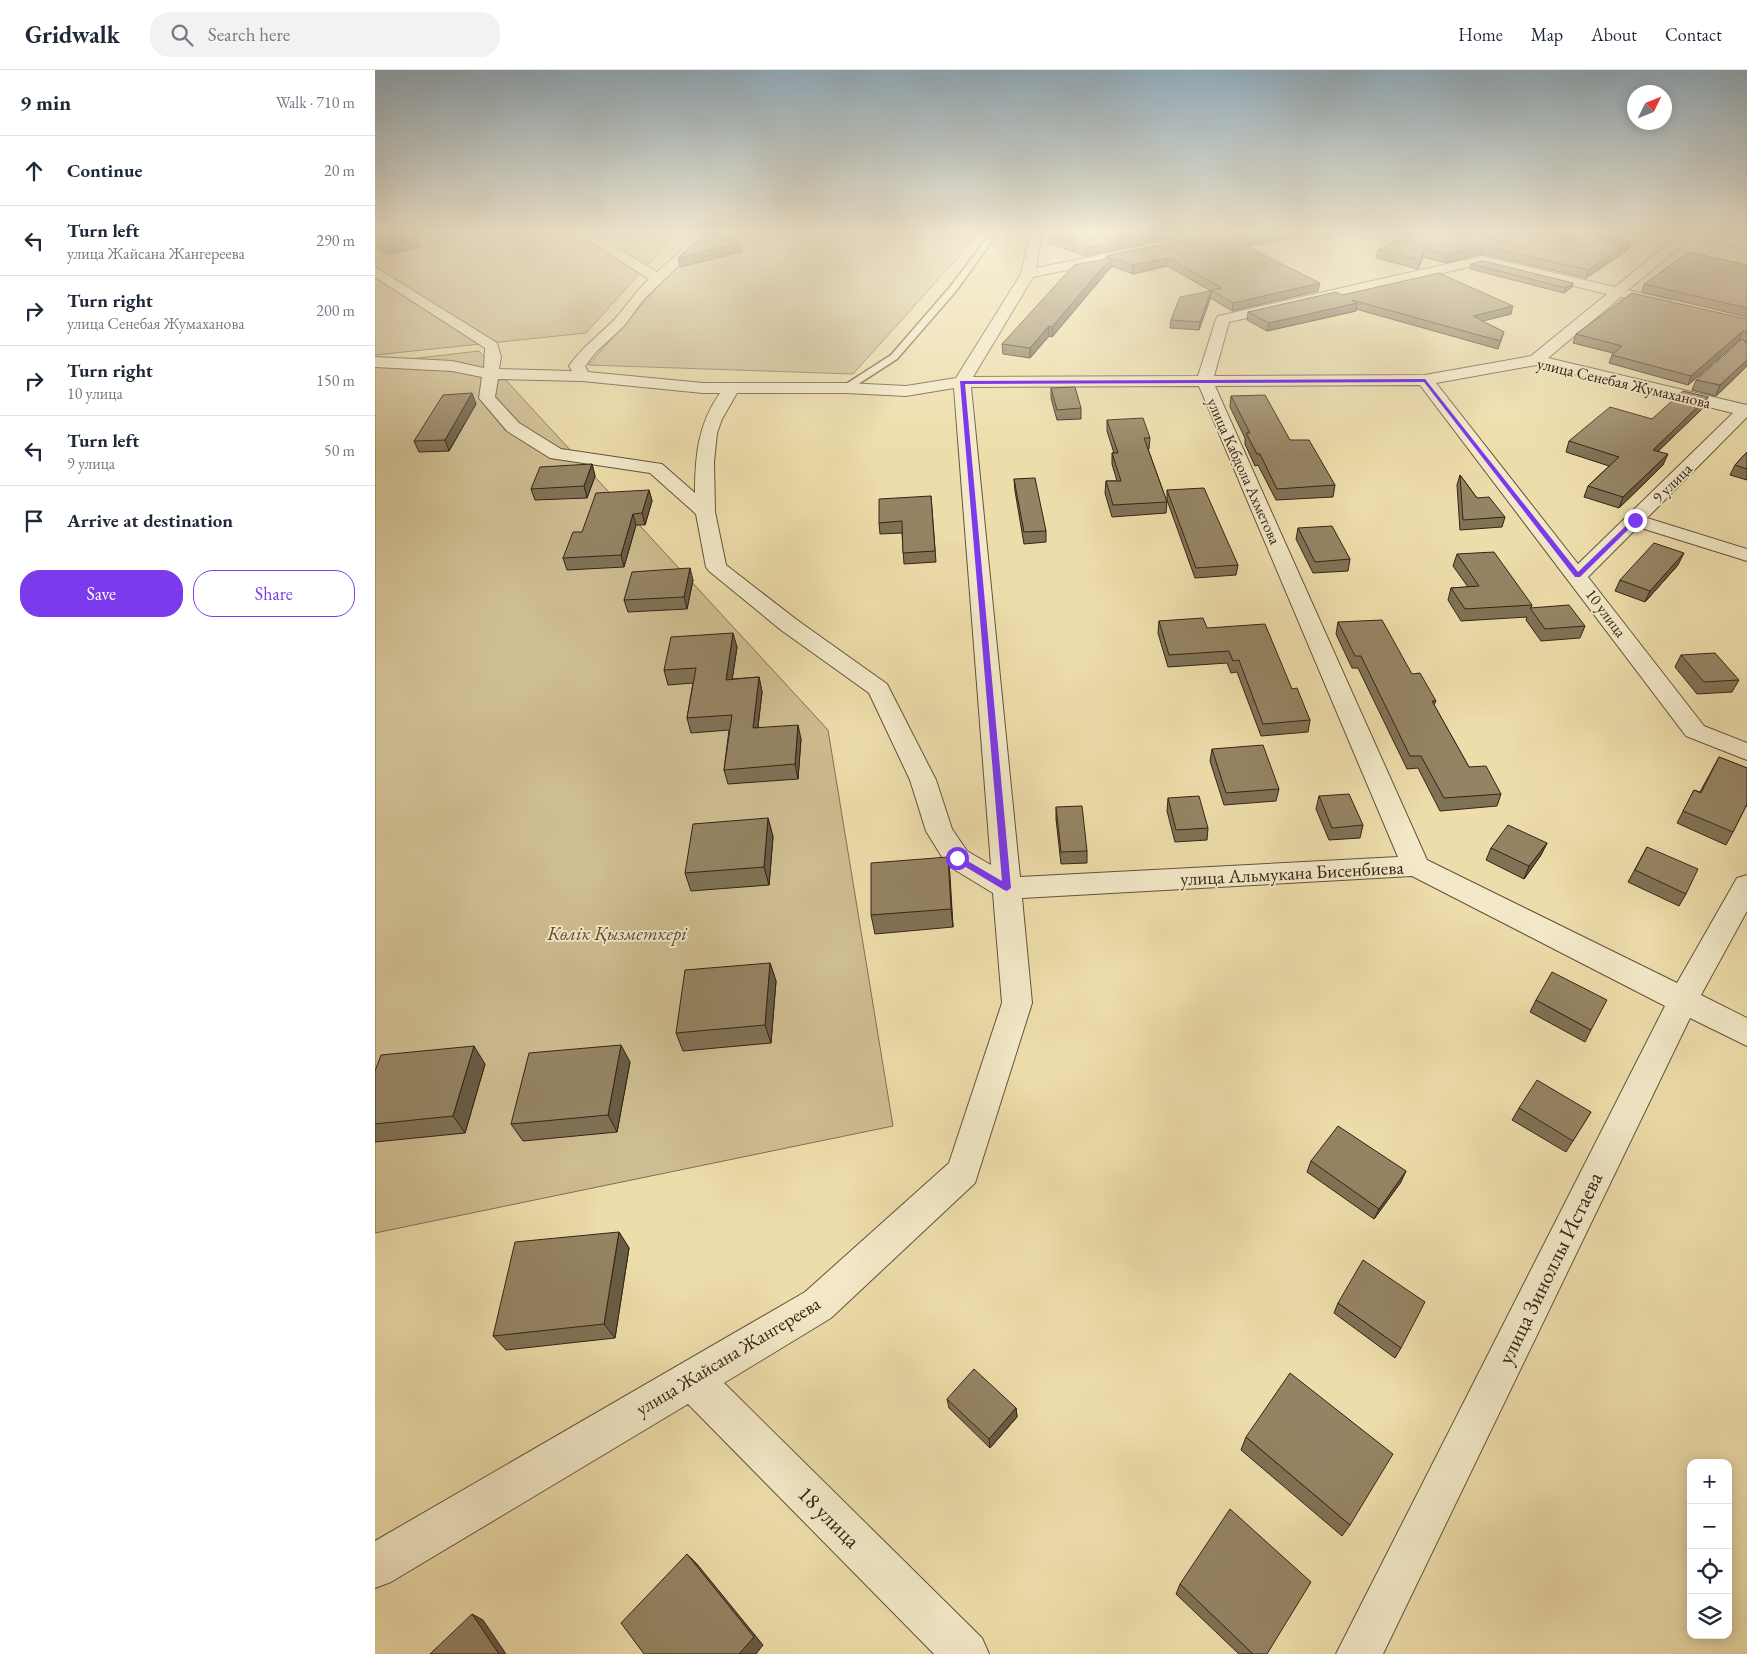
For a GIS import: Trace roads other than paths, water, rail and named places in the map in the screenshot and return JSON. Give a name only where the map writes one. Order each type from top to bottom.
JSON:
[{"type":"street","points":[[431,307],[492,346],[493,357],[487,398],[513,427],[556,454],[656,468],[705,512]]},
{"type":"street","points":[[582,376],[577,366],[591,348],[619,323],[631,307]]},
{"type":"street","points":[[962,382],[1008,307]]},
{"type":"street","name":"улица Кабдола Ахметова","points":[[1276,307],[1223,319],[1205,381],[1416,866]]},
{"type":"street","points":[[1536,360],[1600,307]]},
{"type":"street","name":"улица Кабдола Ахметова","points":[[1679,307],[1683,308]]},
{"type":"street","name":"улица Сенебая Жумаханова","points":[[375,362],[452,366],[489,374],[582,376],[703,388],[847,388],[906,391],[962,382],[1425,380],[1536,360],[1746,410]]},
{"type":"street","name":"10 улица","points":[[1425,380],[1695,731],[1747,752]]},
{"type":"street","name":"улица Жайсана Жангереева","points":[[375,1566],[817,1305],[963,1172],[1017,1003],[962,382]]},
{"type":"street","points":[[732,388],[715,412],[708,428],[705,447],[705,512],[716,567],[789,625],[879,689],[923,780],[939,831],[957,858],[1007,888]]},
{"type":"street","name":"9 улица","points":[[1577,576],[1746,410]]},
{"type":"street","points":[[1635,520],[1747,555]]},
{"type":"street","name":"улица Альмукана Бисенбиева","points":[[1007,888],[1416,866],[1747,1033]]},
{"type":"street","name":"улица Зиноллы Истаева","points":[[1359,1654],[1683,1000],[1747,886]]},
{"type":"street","name":"18 улица","points":[[692,1379],[966,1654]]},
{"type":"lane","points":[[847,388],[894,357],[937,307]]},
{"type":"park label","name":"Көлік Қызметкері","points":[[617,933]]}]
